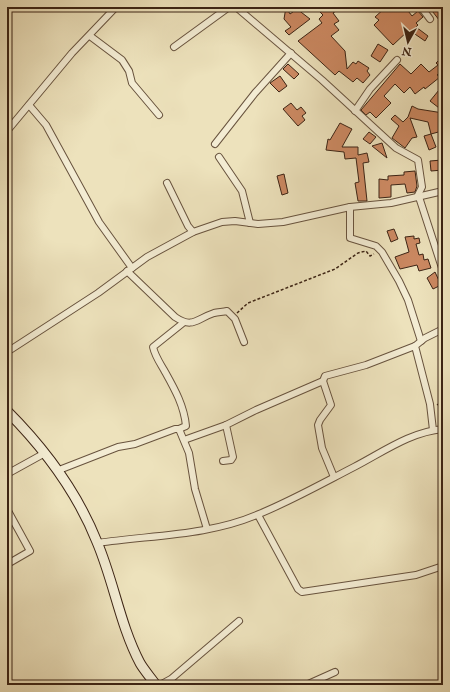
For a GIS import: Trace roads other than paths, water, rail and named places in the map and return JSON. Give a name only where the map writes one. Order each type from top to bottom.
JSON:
[{"type":"street","points":[[7,131],[72,53],[90,36],[116,7]]},
{"type":"street","points":[[174,47],[229,7]]},
{"type":"street","points":[[236,7],[291,53],[396,148],[418,160],[422,187],[418,197],[443,271]]},
{"type":"street","points":[[422,7],[430,19]]},
{"type":"street","points":[[90,36],[122,60],[129,71],[132,83],[159,115]]},
{"type":"street","points":[[215,144],[255,93],[291,53]]},
{"type":"street","points":[[355,111],[370,90],[398,60]]},
{"type":"street","points":[[29,105],[46,125],[99,222],[129,270],[175,317],[183,323],[194,323],[214,313],[227,311],[236,319],[244,342]]},
{"type":"street","points":[[219,158],[242,191],[250,223]]},
{"type":"street","points":[[167,184],[188,226],[193,232]]},
{"type":"street","points":[[7,352],[154,253],[193,232],[222,222],[283,222],[350,207],[391,203],[443,192]]},
{"type":"street","points":[[350,207],[350,238],[376,246],[381,251],[405,294],[421,341]]},
{"type":"street","points":[[59,470],[118,447],[135,444],[186,426],[179,397],[153,347],[183,323]]},
{"type":"street","points":[[184,440],[226,425],[256,410],[323,381],[325,376],[366,365],[415,346],[443,329]]},
{"type":"street","points":[[415,346],[430,404],[433,430]]},
{"type":"street","points":[[323,381],[331,405],[320,420],[319,436],[334,477]]},
{"type":"street","points":[[7,410],[59,470],[83,512],[98,543],[125,627],[140,663],[156,685]]},
{"type":"street","points":[[224,461],[231,460],[233,457],[226,425]]},
{"type":"street","points":[[179,429],[184,440],[195,489],[207,529]]},
{"type":"street","points":[[98,543],[220,528],[258,515],[334,477],[395,444],[433,430],[443,429]]},
{"type":"street","points":[[7,474],[45,453]]},
{"type":"street","points":[[7,509],[30,550],[11,562]]},
{"type":"street","points":[[258,515],[298,589],[302,592],[416,575],[443,566]]},
{"type":"street","points":[[160,685],[171,679],[239,621]]},
{"type":"street","points":[[306,685],[336,672]]}]
